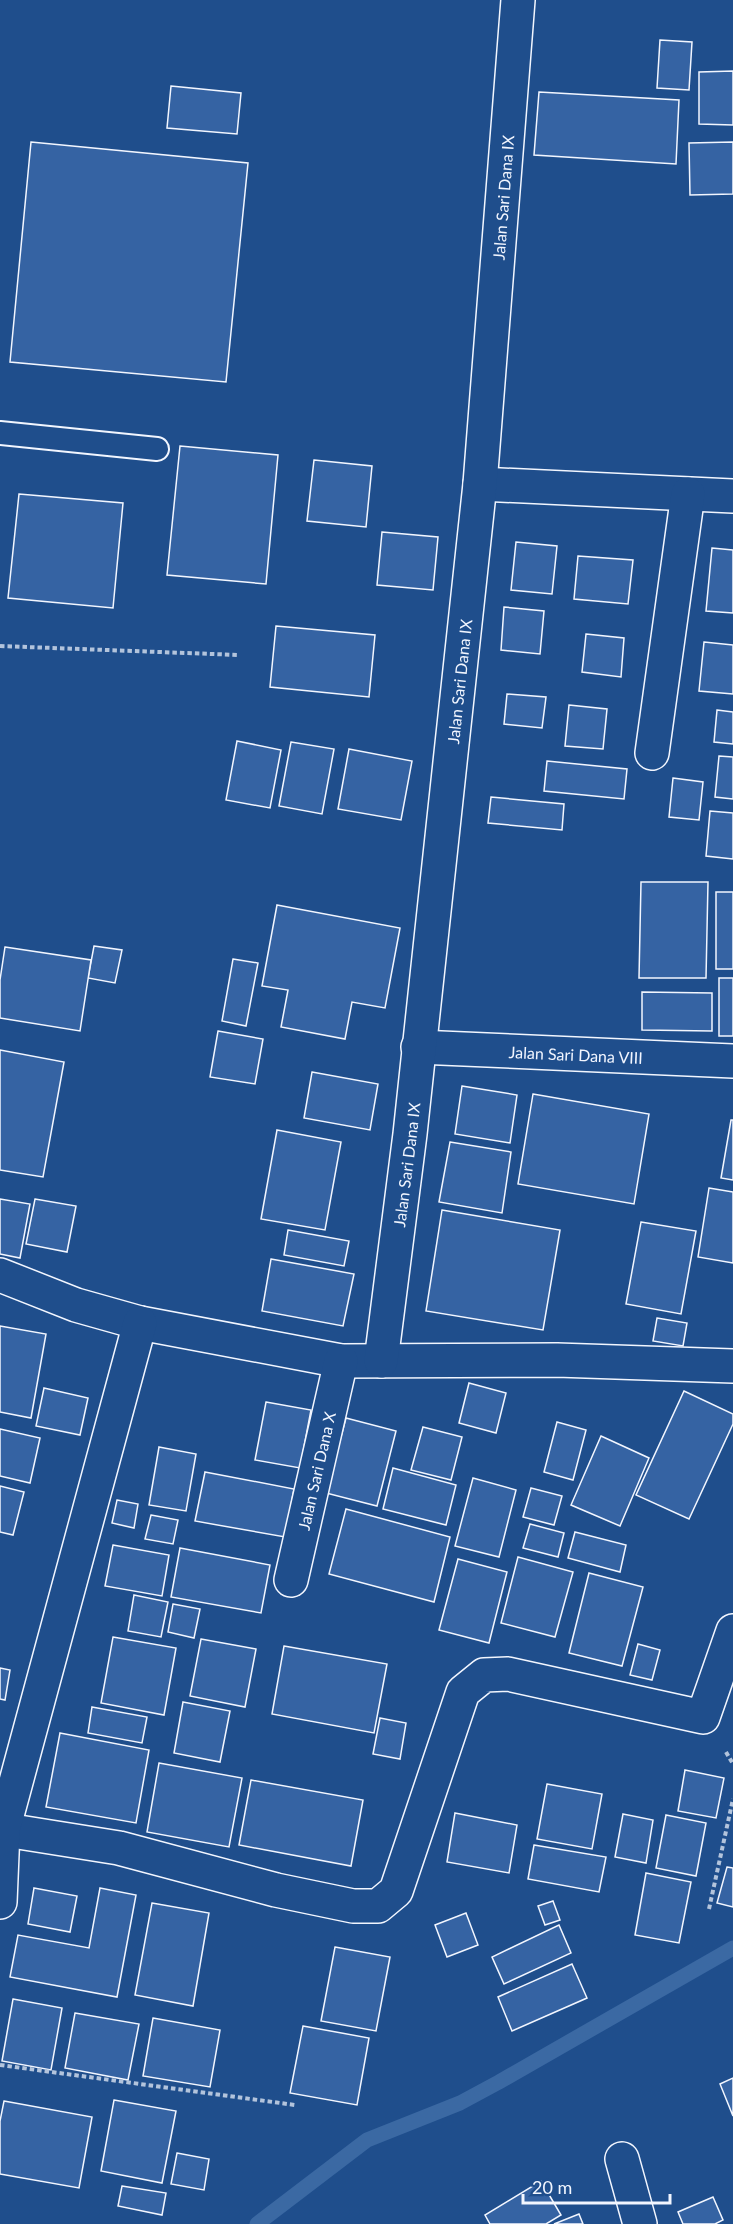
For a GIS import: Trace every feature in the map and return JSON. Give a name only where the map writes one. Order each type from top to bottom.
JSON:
[{"type":"street","name":"Jalan Sari Dana IX","points":[[381,1361],[480,484],[518,0]]},
{"type":"street","points":[[480,484],[733,496]]},
{"type":"street","points":[[652,753],[688,494]]},
{"type":"street","name":"Jalan Sari Dana VIII","points":[[418,1047],[733,1061]]},
{"type":"street","points":[[0,1275],[76,1305],[140,1323],[341,1361],[556,1360],[733,1366]]},
{"type":"street","points":[[0,1902],[1,1830],[140,1323]]},
{"type":"street","name":"Jalan Sari Dana X","points":[[291,1580],[341,1361]]},
{"type":"street","points":[[1,1830],[119,1848],[276,1890],[353,1906],[378,1906],[396,1891],[463,1692],[484,1675],[508,1674],[703,1717],[733,1631]]},
{"type":"street","points":[[622,2159],[638,2218]]},
{"type":"lane","points":[[0,433],[157,449]]},
{"type":"path","points":[[0,646],[239,655]]},
{"type":"path","points":[[709,1909],[733,1799]]},
{"type":"path","points":[[0,2065],[295,2105]]},
{"type":"building","points":[[660,40],[692,42],[689,90],[657,88]]},
{"type":"building","points":[[733,71],[733,125],[699,124],[699,72]]},
{"type":"building","points":[[171,86],[241,93],[237,134],[167,128]]},
{"type":"building","points":[[539,92],[679,100],[676,164],[534,155]]},
{"type":"building","points":[[31,142],[248,163],[226,382],[10,362]]},
{"type":"building","points":[[733,142],[733,194],[690,195],[689,143]]},
{"type":"building","points":[[180,446],[278,455],[266,584],[167,575]]},
{"type":"building","points":[[314,460],[372,466],[366,527],[307,521]]},
{"type":"building","points":[[19,494],[123,503],[113,608],[8,598]]},
{"type":"building","points":[[382,532],[438,537],[433,590],[377,585]]},
{"type":"building","points":[[516,542],[557,546],[552,594],[511,590]]},
{"type":"building","points":[[712,548],[733,550],[733,613],[706,611]]},
{"type":"building","points":[[578,556],[633,560],[628,604],[574,599]]},
{"type":"building","points":[[504,607],[544,611],[540,654],[501,650]]},
{"type":"building","points":[[276,626],[375,635],[369,697],[270,687]]},
{"type":"building","points":[[586,634],[624,638],[621,677],[582,672]]},
{"type":"building","points":[[704,642],[733,645],[733,694],[699,691]]},
{"type":"building","points":[[507,694],[546,697],[542,728],[504,724]]},
{"type":"building","points":[[569,705],[607,709],[603,749],[565,746]]},
{"type":"building","points":[[717,710],[733,712],[733,744],[714,742]]},
{"type":"building","points":[[237,741],[281,750],[270,808],[226,800]]},
{"type":"building","points":[[291,742],[334,749],[322,814],[279,806]]},
{"type":"building","points":[[349,749],[412,761],[401,820],[338,809]]},
{"type":"building","points":[[719,756],[733,757],[733,799],[715,797]]},
{"type":"building","points":[[547,761],[627,769],[624,799],[544,791]]},
{"type":"building","points":[[673,778],[703,782],[699,820],[669,817]]},
{"type":"building","points":[[491,797],[564,804],[562,830],[488,823]]},
{"type":"building","points":[[710,811],[733,813],[733,859],[706,856]]},
{"type":"building","points":[[641,882],[708,882],[706,978],[639,978]]},
{"type":"building","points":[[716,892],[733,892],[733,969],[716,969]]},
{"type":"building","points":[[277,905],[400,928],[385,1008],[352,1002],[345,1039],[281,1027],[288,990],[262,986]]},
{"type":"building","points":[[94,946],[122,950],[115,983],[88,978]]},
{"type":"building","points":[[5,947],[91,960],[80,1031],[0,1018],[0,980]]},
{"type":"building","points":[[233,959],[258,963],[246,1026],[222,1021]]},
{"type":"building","points":[[719,978],[733,978],[733,1036],[719,1036]]},
{"type":"building","points":[[642,992],[712,993],[712,1031],[642,1030]]},
{"type":"building","points":[[218,1031],[263,1039],[255,1084],[210,1077]]},
{"type":"building","points":[[0,1050],[64,1062],[43,1177],[0,1170]]},
{"type":"building","points":[[312,1072],[378,1084],[370,1130],[304,1118]]},
{"type":"building","points":[[462,1086],[517,1095],[510,1143],[455,1134]]},
{"type":"building","points":[[533,1094],[649,1114],[634,1204],[518,1184]]},
{"type":"building","points":[[731,1120],[733,1120],[733,1180],[721,1178]]},
{"type":"building","points":[[277,1130],[341,1142],[325,1230],[261,1219]]},
{"type":"building","points":[[450,1142],[511,1152],[502,1213],[439,1202]]},
{"type":"building","points":[[709,1188],[733,1192],[733,1263],[698,1257]]},
{"type":"building","points":[[0,1199],[30,1204],[20,1258],[0,1254]]},
{"type":"building","points":[[35,1199],[76,1206],[67,1252],[26,1244]]},
{"type":"building","points":[[442,1210],[560,1230],[543,1330],[426,1311]]},
{"type":"building","points":[[641,1222],[696,1231],[681,1314],[626,1304]]},
{"type":"building","points":[[288,1230],[349,1241],[344,1266],[284,1255]]},
{"type":"building","points":[[271,1259],[354,1274],[343,1326],[262,1311]]},
{"type":"building","points":[[657,1318],[687,1323],[683,1346],[653,1341]]},
{"type":"building","points":[[0,1326],[46,1334],[31,1418],[0,1412]]},
{"type":"building","points":[[469,1383],[506,1393],[496,1433],[459,1423]]},
{"type":"building","points":[[44,1388],[88,1398],[80,1435],[36,1426]]},
{"type":"building","points":[[684,1391],[733,1414],[733,1424],[689,1519],[636,1495]]},
{"type":"building","points":[[266,1402],[311,1410],[300,1468],[255,1460]]},
{"type":"building","points":[[346,1418],[396,1431],[377,1506],[326,1493]]},
{"type":"building","points":[[557,1422],[586,1430],[573,1480],[544,1472]]},
{"type":"building","points":[[423,1427],[462,1437],[451,1480],[411,1470]]},
{"type":"building","points":[[0,1429],[40,1438],[30,1483],[0,1476]]},
{"type":"building","points":[[601,1436],[649,1458],[620,1526],[571,1505]]},
{"type":"building","points":[[159,1447],[196,1454],[186,1511],[149,1505]]},
{"type":"building","points":[[393,1468],[456,1485],[446,1525],[383,1509]]},
{"type":"building","points":[[205,1472],[294,1489],[285,1537],[195,1521]]},
{"type":"building","points":[[473,1478],[516,1490],[499,1557],[455,1546]]},
{"type":"building","points":[[0,1486],[24,1492],[13,1535],[0,1532]]},
{"type":"building","points":[[531,1488],[562,1496],[554,1525],[523,1517]]},
{"type":"building","points":[[117,1500],[138,1504],[134,1528],[112,1523]]},
{"type":"building","points":[[346,1509],[450,1537],[434,1602],[329,1574]]},
{"type":"building","points":[[151,1515],[178,1520],[173,1544],[145,1539]]},
{"type":"building","points":[[530,1524],[564,1533],[558,1557],[523,1548]]},
{"type":"building","points":[[575,1532],[626,1545],[620,1572],[568,1558]]},
{"type":"building","points":[[113,1545],[169,1555],[162,1596],[105,1586]]},
{"type":"building","points":[[180,1548],[270,1565],[261,1613],[171,1597]]},
{"type":"building","points":[[518,1557],[573,1572],[555,1637],[501,1623]]},
{"type":"building","points":[[458,1559],[507,1572],[489,1643],[439,1630]]},
{"type":"building","points":[[589,1573],[643,1587],[622,1666],[569,1653]]},
{"type":"building","points":[[134,1595],[168,1602],[161,1637],[128,1631]]},
{"type":"building","points":[[173,1604],[200,1609],[194,1638],[168,1632]]},
{"type":"building","points":[[113,1637],[176,1648],[164,1715],[101,1703]]},
{"type":"building","points":[[201,1639],[256,1649],[245,1707],[190,1696]]},
{"type":"building","points":[[638,1644],[660,1650],[652,1680],[630,1675]]},
{"type":"building","points":[[284,1646],[387,1664],[374,1733],[272,1714]]},
{"type":"building","points":[[0,1668],[10,1670],[5,1700],[0,1699]]},
{"type":"building","points":[[183,1702],[230,1711],[220,1762],[174,1753]]},
{"type":"building","points":[[92,1707],[147,1717],[142,1743],[88,1733]]},
{"type":"building","points":[[380,1718],[406,1723],[400,1759],[373,1754]]},
{"type":"building","points":[[60,1733],[149,1750],[136,1823],[46,1807]]},
{"type":"building","points":[[159,1763],[242,1778],[229,1847],[147,1832]]},
{"type":"building","points":[[685,1770],[724,1778],[716,1818],[678,1811]]},
{"type":"building","points":[[251,1780],[363,1800],[351,1866],[239,1845]]},
{"type":"building","points":[[547,1784],[602,1794],[592,1849],[537,1839]]},
{"type":"building","points":[[455,1813],[517,1825],[509,1873],[447,1862]]},
{"type":"building","points":[[623,1814],[653,1820],[646,1863],[615,1857]]},
{"type":"building","points":[[666,1815],[706,1823],[696,1876],[656,1868]]},
{"type":"building","points":[[534,1845],[606,1857],[599,1892],[528,1879]]},
{"type":"building","points":[[727,1867],[733,1868],[733,1907],[717,1903]]},
{"type":"building","points":[[646,1873],[691,1882],[679,1943],[635,1935]]},
{"type":"building","points":[[34,1888],[77,1896],[70,1932],[28,1924]]},
{"type":"building","points":[[100,1888],[136,1895],[117,1997],[10,1977],[18,1935],[89,1948]]},
{"type":"building","points":[[553,1901],[560,1920],[545,1925],[538,1906]]},
{"type":"building","points":[[152,1903],[209,1913],[193,2006],[135,1995]]},
{"type":"building","points":[[466,1913],[478,1945],[447,1957],[435,1925]]},
{"type":"building","points":[[559,1925],[571,1953],[504,1984],[492,1957]]},
{"type":"building","points":[[335,1947],[390,1957],[376,2031],[321,2021]]},
{"type":"building","points":[[572,1964],[587,1998],[512,2031],[498,1997]]},
{"type":"building","points":[[13,1999],[62,2008],[51,2070],[2,2061]]},
{"type":"building","points":[[75,2013],[139,2024],[128,2080],[65,2068]]},
{"type":"building","points":[[153,2018],[220,2030],[210,2087],[143,2076]]},
{"type":"building","points":[[303,2026],[369,2038],[357,2105],[290,2093]]},
{"type":"building","points":[[733,2078],[733,2116],[720,2084]]},
{"type":"building","points":[[114,2100],[176,2111],[162,2183],[101,2171]]},
{"type":"building","points":[[4,2101],[92,2117],[79,2188],[0,2174],[0,2121]]},
{"type":"building","points":[[177,2153],[209,2159],[204,2190],[171,2184]]},
{"type":"building","points":[[541,2181],[561,2215],[546,2224],[490,2224],[485,2215]]},
{"type":"building","points":[[122,2186],[166,2193],[162,2215],[118,2206]]},
{"type":"building","points":[[713,2197],[723,2220],[715,2224],[683,2224],[678,2212]]},
{"type":"building","points":[[579,2214],[583,2224],[554,2224]]},
{"type":"waterway","points":[[257,2224],[367,2140],[460,2103],[733,1948]]}]
